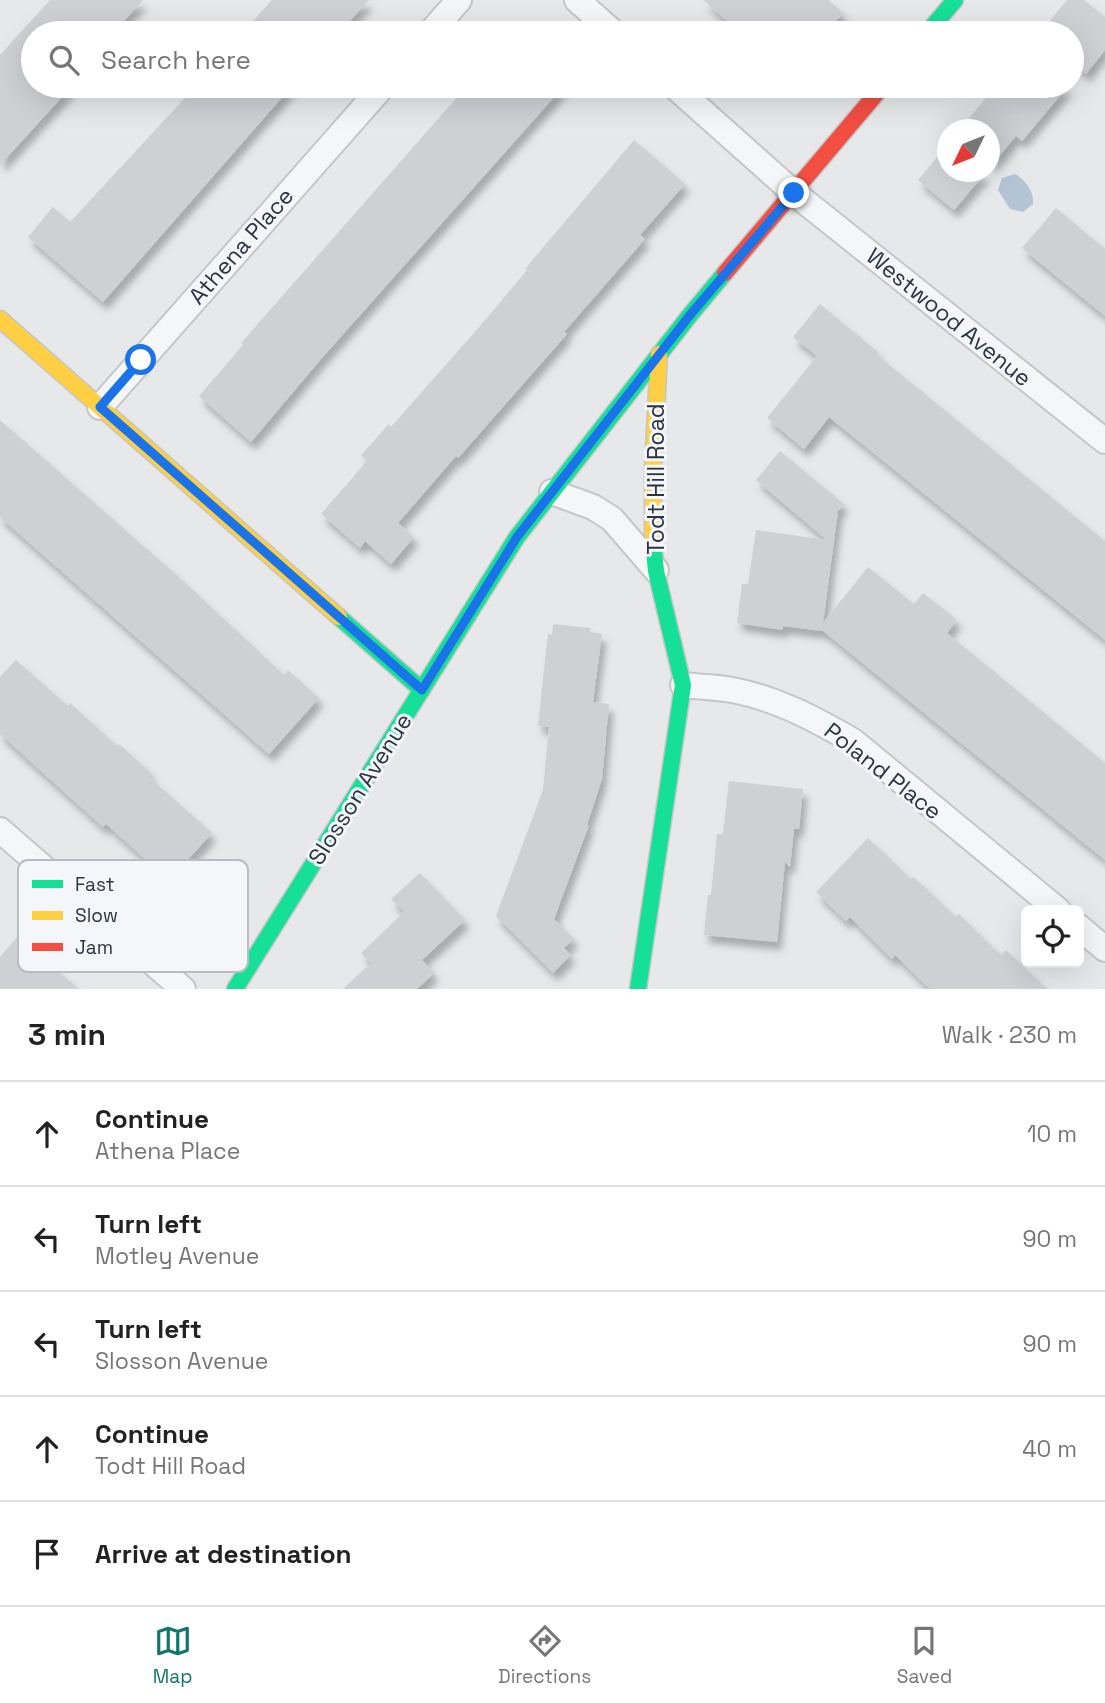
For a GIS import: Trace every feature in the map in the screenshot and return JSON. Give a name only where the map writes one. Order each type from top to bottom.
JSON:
[{"type":"street","points":[[441,21],[459,0]]},
{"type":"street","points":[[577,0],[601,21]]},
{"type":"street","points":[[938,21],[955,0]]},
{"type":"street","name":"Athena Place","points":[[100,407],[372,98]]},
{"type":"street","name":"Westwood Avenue","points":[[687,98],[794,193],[1105,441]]},
{"type":"street","points":[[660,354],[873,98]]},
{"type":"street","points":[[0,319],[422,690]]},
{"type":"street","name":"Slosson Avenue","points":[[248,968],[517,537],[660,354]]},
{"type":"street","name":"Todt Hill Road","points":[[638,989],[683,685],[656,570],[652,525],[660,354]]},
{"type":"street","points":[[552,492],[593,507],[612,519],[656,570]]},
{"type":"street","name":"Poland Place","points":[[683,685],[733,690],[784,705],[853,741],[1052,905]]},
{"type":"street","points":[[0,830],[35,860]]},
{"type":"street","points":[[1084,931],[1105,949]]},
{"type":"street","points":[[163,972],[183,989]]},
{"type":"street","name":"Slosson Avenue","points":[[235,989],[246,972]]},
{"type":"water","points":[[1015,174],[1025,183],[1032,195],[1033,204],[1023,212],[1010,209],[998,190],[1002,178]]},
{"type":"building","points":[[50,0],[143,0],[124,21],[31,21]]},
{"type":"building","points":[[272,0],[369,0],[350,21],[253,21]]},
{"type":"building","points":[[703,0],[829,0],[843,13],[836,21],[727,21]]},
{"type":"building","points":[[1067,0],[1084,0],[1105,17],[1105,50],[1086,74],[1084,21],[1050,21]]},
{"type":"building","points":[[21,32],[21,98],[61,98],[0,165],[0,55]]},
{"type":"building","points":[[185,98],[282,98],[103,302],[28,237],[53,207],[70,222]]},
{"type":"building","points":[[456,98],[553,98],[321,359],[251,442],[199,396],[243,345],[241,343]]},
{"type":"building","points":[[986,98],[1058,98],[1022,141],[1016,136],[1000,155],[1000,119],[968,119]]},
{"type":"building","points":[[634,140],[685,184],[640,235],[645,239],[564,332],[567,334],[398,523],[414,537],[391,564],[365,541],[360,548],[321,514],[367,461],[361,455],[389,424],[391,427],[487,318]]},
{"type":"building","points":[[937,157],[937,182],[978,182],[954,210],[918,180]]},
{"type":"building","points":[[1056,208],[1105,249],[1105,316],[1022,248]]},
{"type":"building","points":[[820,304],[879,353],[877,355],[1105,541],[1105,640],[829,417],[804,449],[767,418],[817,356],[793,337]]},
{"type":"building","points":[[0,420],[182,580],[284,675],[288,670],[319,698],[269,754],[0,517]]},
{"type":"building","points":[[780,451],[844,504],[838,511],[823,623],[868,567],[914,604],[923,593],[957,620],[947,633],[1105,763],[1105,860],[822,630],[783,626],[783,630],[737,623],[742,584],[748,584],[756,530],[827,540],[756,480]]},
{"type":"building","points":[[553,624],[590,628],[590,632],[602,634],[593,702],[609,704],[602,779],[589,825],[554,919],[574,939],[564,948],[571,955],[553,973],[496,916],[543,790],[549,727],[538,726],[548,634],[552,635]]},
{"type":"building","points":[[16,660],[68,706],[70,703],[117,746],[119,744],[151,773],[148,776],[212,833],[188,860],[146,860],[106,824],[103,827],[0,734],[0,677]]},
{"type":"building","points":[[729,781],[803,789],[799,829],[794,829],[790,867],[785,862],[777,942],[704,935],[717,834],[723,834]]},
{"type":"building","points":[[868,838],[956,917],[959,914],[1001,955],[1006,950],[1021,964],[1021,968],[1025,968],[1047,989],[930,989],[895,955],[892,959],[850,917],[846,921],[816,892]]},
{"type":"building","points":[[420,873],[465,920],[422,960],[434,973],[417,989],[343,989],[371,963],[361,953],[404,912],[391,899]]},
{"type":"building","points":[[18,936],[18,972],[59,972],[79,989],[0,989],[0,957]]},
{"type":"traffic: fast","points":[[937,21],[955,0]]},
{"type":"traffic: fast","points":[[248,968],[517,537],[725,273]]},
{"type":"traffic: fast","points":[[638,989],[683,685],[656,571],[653,542]]},
{"type":"traffic: fast","points":[[339,617],[422,690]]},
{"type":"traffic: fast","points":[[235,989],[246,972]]},
{"type":"traffic: slow","points":[[0,319],[339,617]]},
{"type":"traffic: slow","points":[[653,542],[653,468],[659,354]]},
{"type":"traffic: jam","points":[[725,273],[873,98]]},
{"type":"route","points":[[141,360],[100,407],[422,690],[517,537],[690,315],[794,193]]}]
